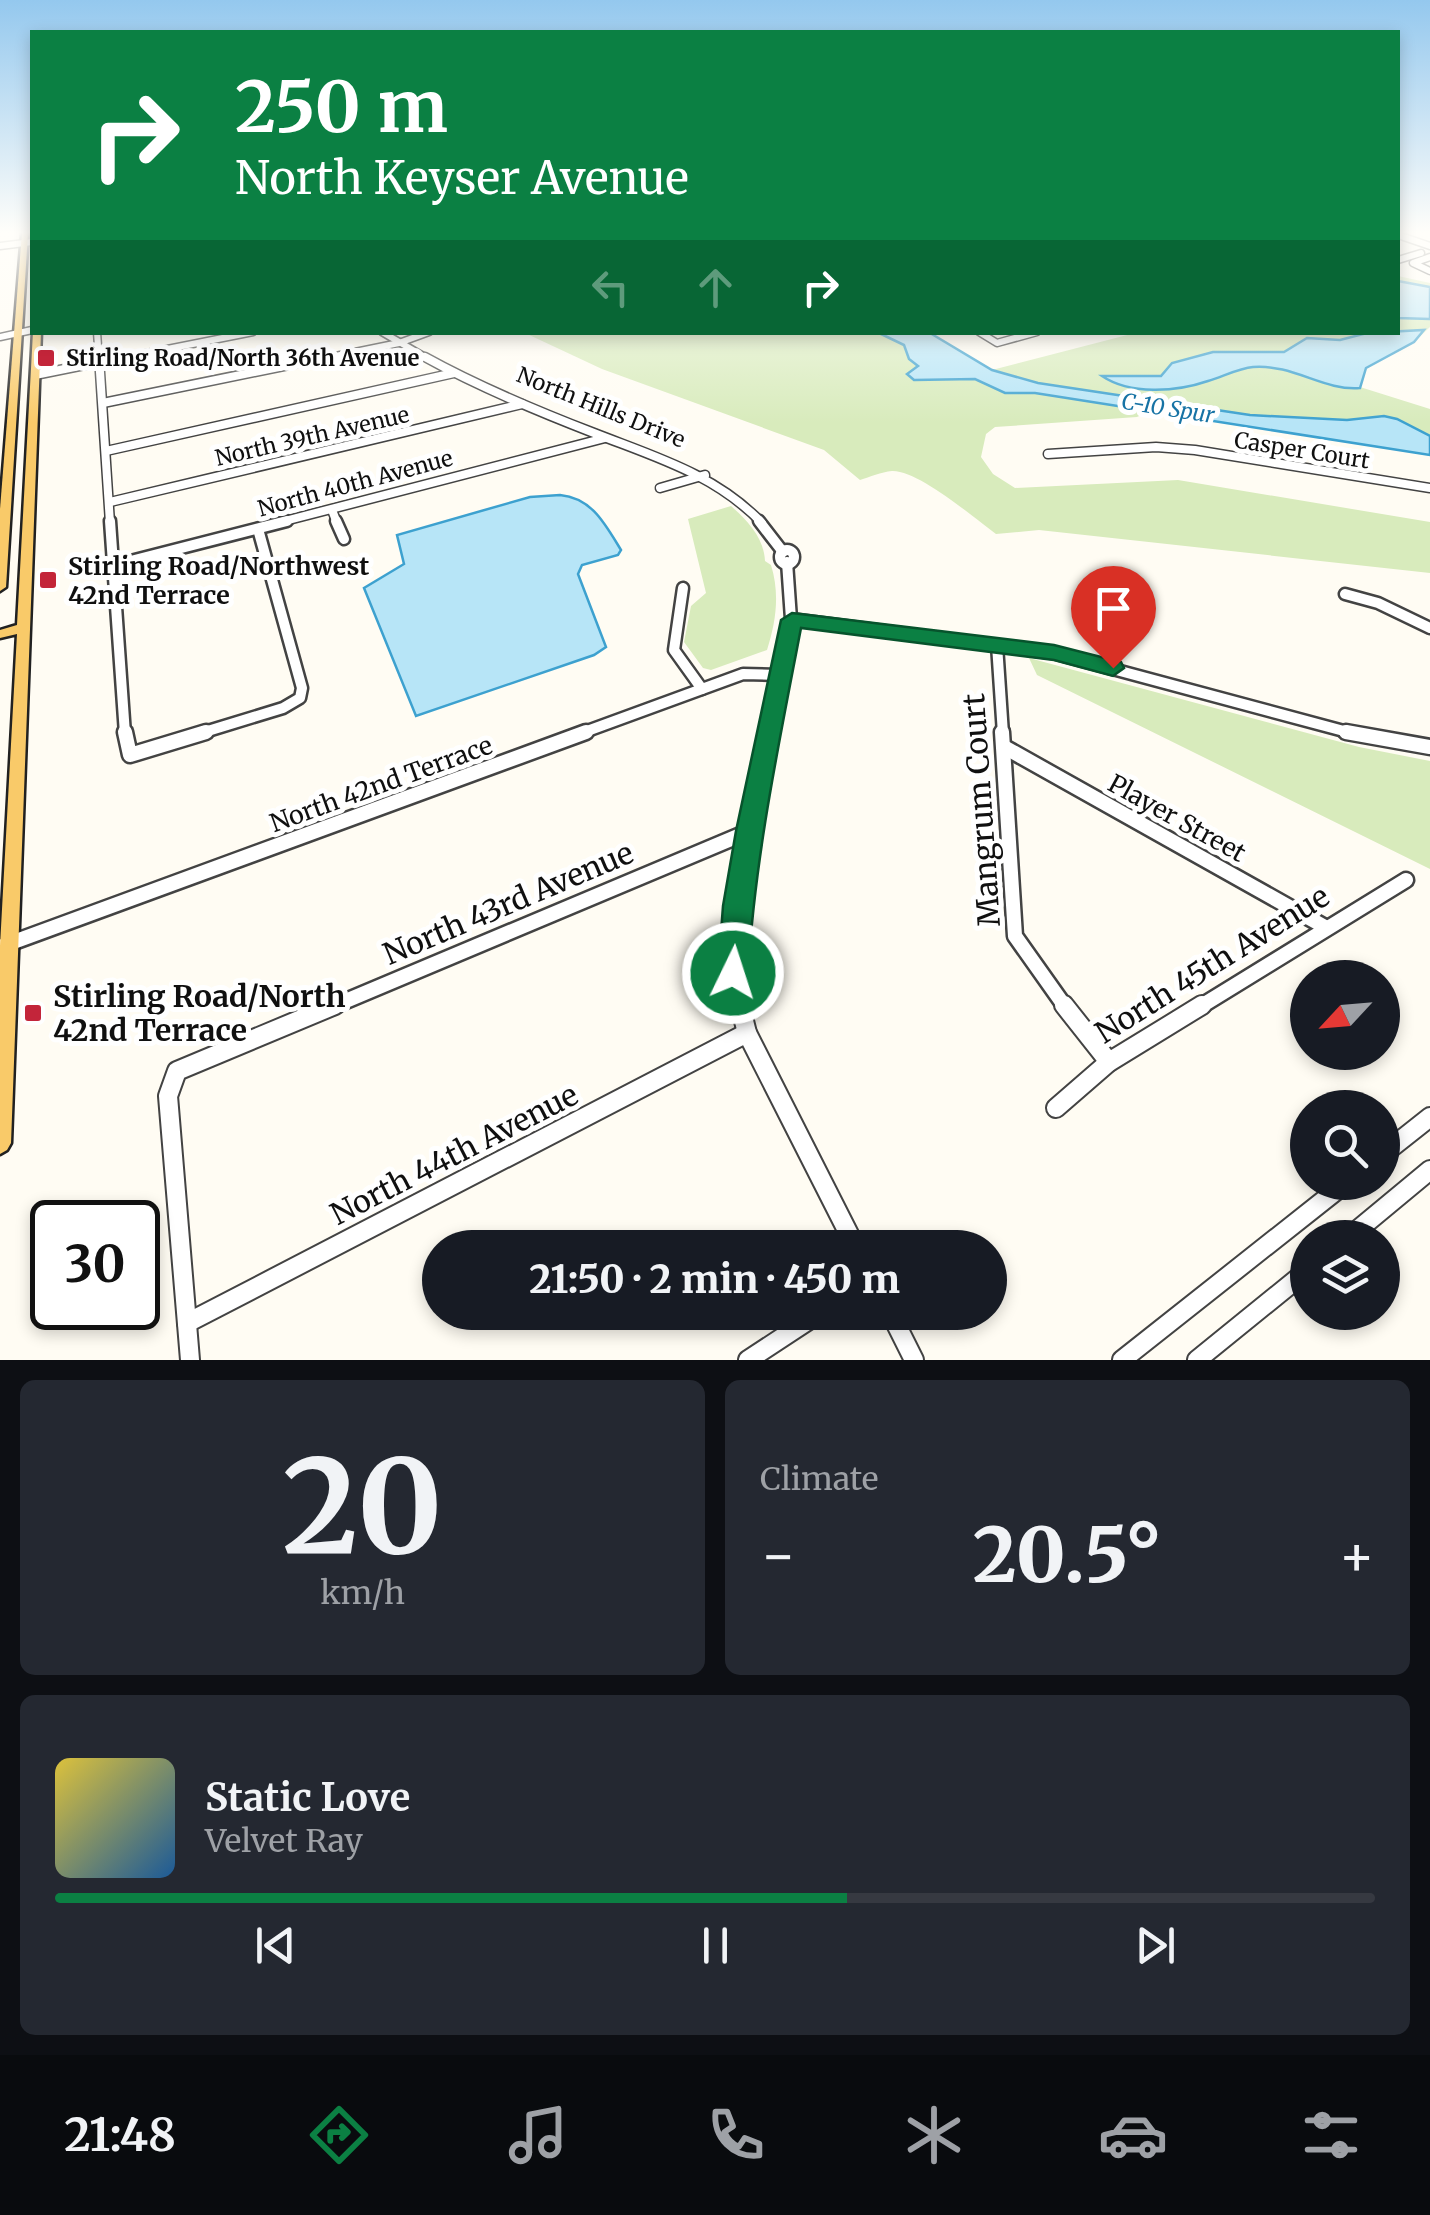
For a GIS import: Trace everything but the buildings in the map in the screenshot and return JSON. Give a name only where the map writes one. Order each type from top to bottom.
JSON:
[{"type":"main road","points":[[0,587],[21,296]]},
{"type":"main road","points":[[0,1143],[5,945],[28,550],[34,335]]},
{"type":"main road","points":[[14,380],[35,381]]},
{"type":"main road","points":[[3,542],[16,552],[28,550]]},
{"type":"main road","points":[[0,634],[24,628]]},
{"type":"street","points":[[0,335],[30,331]]},
{"type":"street","points":[[97,335],[125,738],[130,755],[283,708],[300,698],[302,688],[258,528]]},
{"type":"street","points":[[35,381],[100,363],[237,335]]},
{"type":"street","name":"North Hills Drive","points":[[386,335],[454,373],[522,404],[705,475],[747,506],[785,557],[792,620],[750,831],[733,973],[747,1033],[847,1230]]},
{"type":"street","points":[[103,403],[398,343],[421,335]]},
{"type":"street","points":[[984,335],[997,343],[1026,335]]},
{"type":"street","points":[[1006,335],[1012,339]]},
{"type":"street","points":[[106,450],[454,373]]},
{"type":"street","name":"North 39th Avenue","points":[[110,502],[522,404]]},
{"type":"street","name":"North 40th Avenue","points":[[115,565],[605,438]]},
{"type":"street","name":"Casper Court","points":[[1048,454],[1156,447],[1195,450],[1430,488]]},
{"type":"street","points":[[660,488],[705,475]]},
{"type":"street","points":[[332,510],[344,539]]},
{"type":"street","points":[[683,588],[674,650],[702,688]]},
{"type":"street","points":[[1345,594],[1378,603],[1430,628]]},
{"type":"street","points":[[792,620],[1054,652],[1373,739],[1430,747]]},
{"type":"street","name":"Mangrum Court","points":[[998,645],[1014,936],[1109,1062]]},
{"type":"street","name":"North 42nd Terrace","points":[[5,945],[702,688],[752,672],[779,675]]},
{"type":"street","name":"Player Street","points":[[1006,748],[1325,927]]},
{"type":"street","name":"North 43rd Avenue","points":[[187,1323],[168,1096],[177,1071],[750,831]]},
{"type":"street","name":"North 45th Avenue","points":[[1056,1108],[1109,1062],[1406,880]]},
{"type":"street","name":"North 44th Avenue","points":[[187,1323],[747,1033]]},
{"type":"street","points":[[1400,1141],[1430,1117]]},
{"type":"street","points":[[1370,1220],[1430,1170]]},
{"type":"street","points":[[1122,1360],[1324,1200]]},
{"type":"street","points":[[1197,1360],[1290,1285]]},
{"type":"street","points":[[187,1323],[190,1360]]},
{"type":"street","points":[[748,1360],[794,1330]]},
{"type":"street","points":[[899,1330],[914,1360]]},
{"type":"green space","points":[[1400,296],[1430,296],[1430,327],[1414,342],[1366,368],[1360,387],[1430,409],[1430,436],[1384,416],[1347,420],[1148,412],[1137,417],[995,427],[986,434],[981,457],[993,474],[1015,488],[1178,480],[1430,522],[1430,573],[1039,530],[996,534],[916,478],[892,471],[860,480],[824,450],[602,369],[529,335],[882,335],[904,345],[909,359],[918,366],[908,374],[914,380],[975,379],[992,370],[1127,335],[1400,335]]},
{"type":"green space","points":[[731,506],[754,530],[765,561],[771,565],[775,618],[767,650],[711,670],[703,668],[684,642],[691,606],[706,593],[688,519]]},
{"type":"green space","points":[[1029,658],[1359,747],[1430,761],[1430,869],[1037,675]]},
{"type":"water","points":[[1400,296],[1430,296],[1430,319],[1400,318]]},
{"type":"water","points":[[1424,330],[1414,342],[1366,368],[1360,388],[1333,386],[1268,367],[1248,368],[1168,389],[1139,389],[1102,376],[1161,376],[1172,363],[1213,352],[1284,352],[1307,338],[1340,340],[1359,335],[1400,335],[1400,331]]},
{"type":"water","name":"C-10 Spur","points":[[883,335],[933,335],[992,370],[1038,383],[1250,415],[1347,420],[1384,416],[1430,436],[1430,455],[1035,393],[1005,393],[975,379],[914,380],[907,374],[918,366],[909,359],[904,345]]},
{"type":"water","points":[[560,495],[589,507],[621,550],[618,555],[582,565],[578,574],[606,647],[594,655],[416,716],[364,588],[404,564],[397,535],[530,497]]},
{"type":"place","name":"Stirling Road/North 36th Avenue","points":[[46,358]]},
{"type":"place","name":"Stirling Road/Northwest 42nd Terrace","points":[[48,580]]},
{"type":"place","name":"Stirling Road/North 42nd Terrace","points":[[33,1013]]},
{"type":"route","points":[[733,973],[750,831],[792,620],[1054,652],[1113,668]]}]
